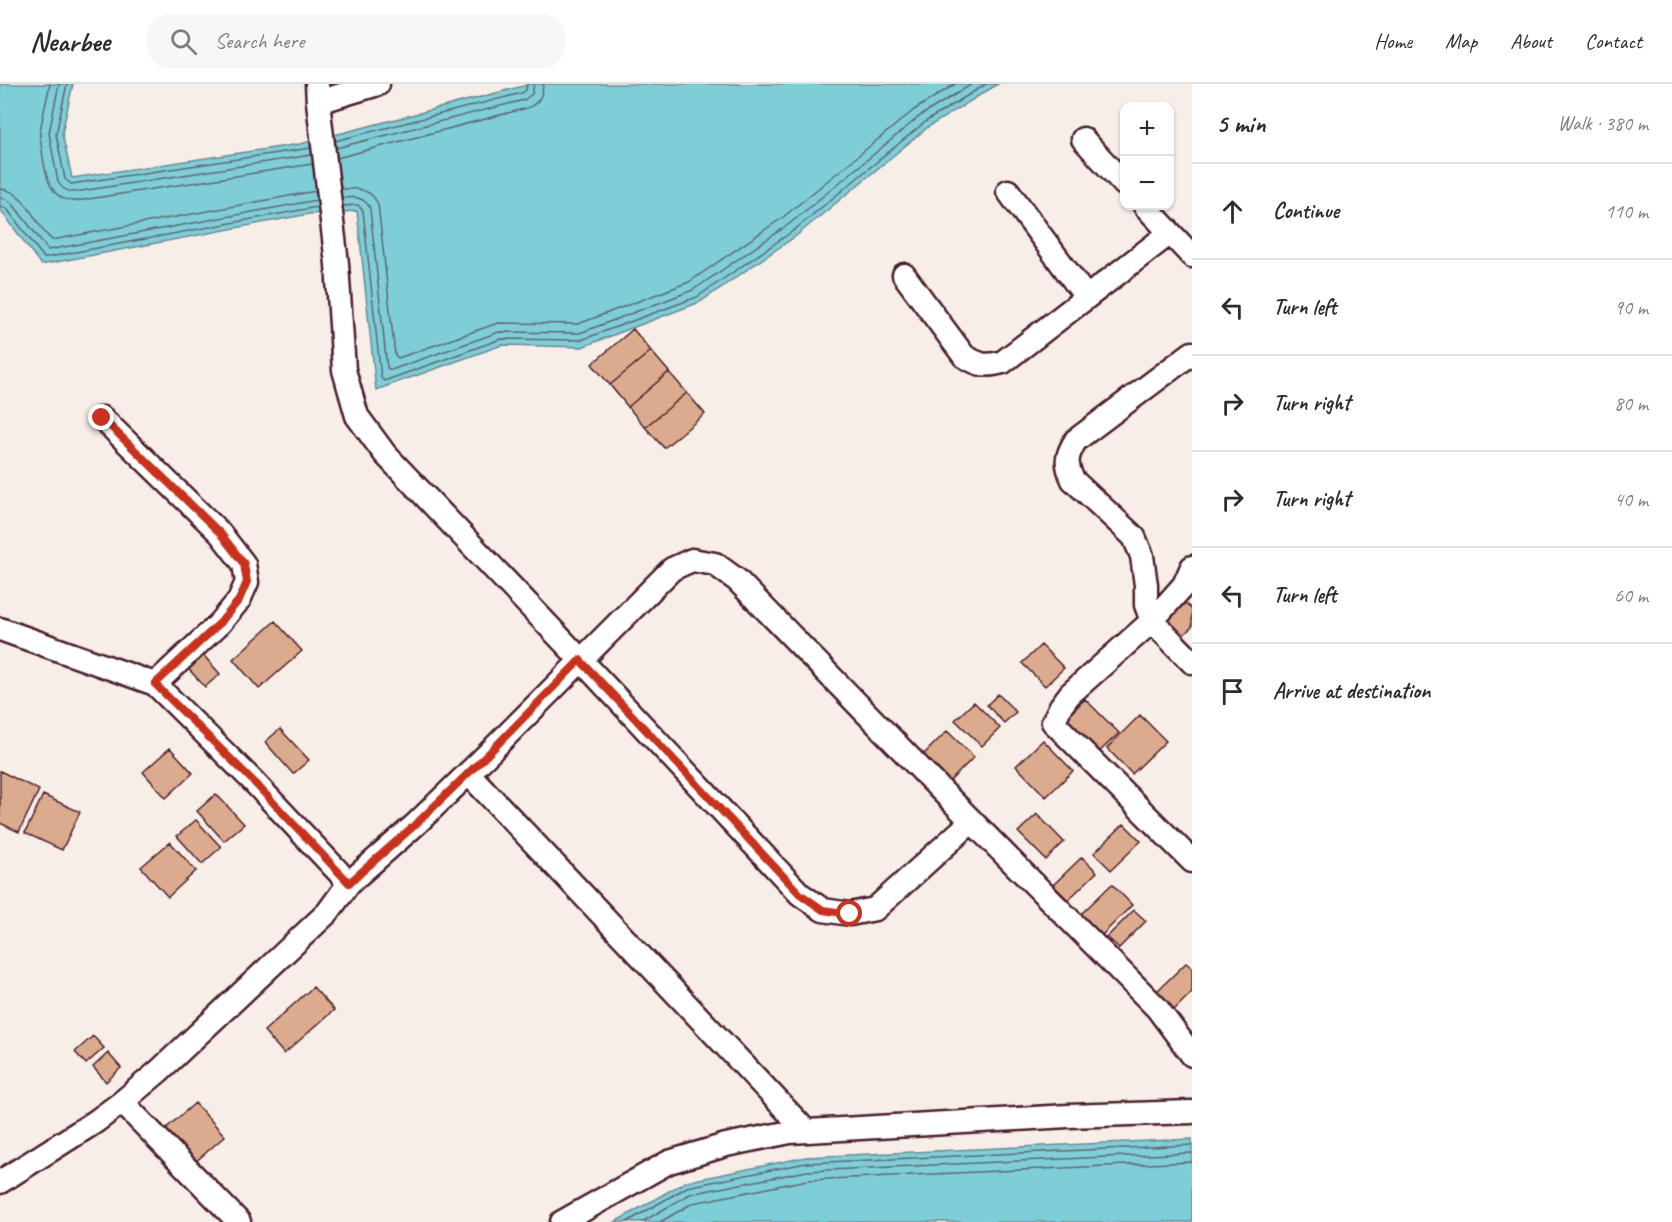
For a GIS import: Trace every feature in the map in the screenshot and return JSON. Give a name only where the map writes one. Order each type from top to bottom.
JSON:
[{"type":"street","points":[[378,84],[317,93],[336,264],[344,370],[357,416],[385,454],[800,894],[823,910],[850,914],[875,909],[972,821]]},
{"type":"street","points":[[1083,139],[1120,179]]},
{"type":"street","points":[[1008,191],[1086,297]]},
{"type":"street","points":[[1149,210],[1192,256]]},
{"type":"street","points":[[904,275],[964,356],[978,364],[990,365],[1003,362],[1170,233]]},
{"type":"street","points":[[1188,364],[1076,440],[1069,452],[1068,468],[1073,480],[1134,537],[1142,556],[1146,605],[1152,621],[1192,662]]},
{"type":"street","points":[[102,418],[220,533],[244,564],[247,582],[239,600],[220,623],[155,684]]},
{"type":"street","points":[[0,1182],[95,1122],[159,1071],[327,912],[349,883],[416,824],[672,569],[692,560],[715,564],[737,580],[1157,1008],[1192,1055]]},
{"type":"street","points":[[1192,567],[1184,585],[1152,621],[1070,694],[1053,722],[1192,861]]},
{"type":"street","points":[[0,629],[155,684],[252,780],[349,883]]},
{"type":"street","points":[[468,773],[806,1131]]},
{"type":"street","points":[[122,1102],[239,1222]]},
{"type":"street","points":[[562,1222],[669,1162],[726,1144],[790,1132],[1068,1116],[1192,1112]]},
{"type":"water","points":[[0,84],[73,84],[62,133],[72,178],[300,144],[531,84],[998,84],[928,127],[796,236],[700,302],[582,347],[502,345],[376,390],[357,211],[309,214],[41,265],[0,209]]},
{"type":"water","points":[[1192,1139],[1192,1222],[615,1222],[685,1182],[806,1157]]},
{"type":"building","points":[[633,329],[651,351],[610,385],[592,364]]},
{"type":"building","points":[[651,351],[669,372],[628,407],[610,385]]},
{"type":"building","points":[[669,372],[687,393],[645,427],[628,407]]},
{"type":"building","points":[[687,393],[705,414],[664,448],[645,427]]},
{"type":"building","points":[[1180,598],[1192,610],[1192,627],[1181,637],[1161,617]]},
{"type":"building","points":[[275,621],[302,651],[259,689],[233,659]]},
{"type":"building","points":[[1041,645],[1064,668],[1045,686],[1022,663]]},
{"type":"building","points":[[198,649],[220,674],[205,687],[183,663]]},
{"type":"building","points":[[998,694],[1016,712],[1004,723],[987,705]]},
{"type":"building","points":[[1085,699],[1119,733],[1095,756],[1061,723]]},
{"type":"building","points":[[974,702],[1000,728],[982,746],[955,720]]},
{"type":"building","points":[[1140,715],[1166,741],[1132,774],[1107,748]]},
{"type":"building","points":[[280,729],[309,760],[293,774],[265,742]]},
{"type":"building","points":[[947,731],[974,757],[945,786],[918,760]]},
{"type":"building","points":[[1043,740],[1073,771],[1046,797],[1016,766]]},
{"type":"building","points":[[170,748],[193,773],[166,798],[143,772]]},
{"type":"building","points":[[0,771],[39,790],[19,832],[0,823]]},
{"type":"building","points":[[216,794],[244,824],[224,841],[197,811]]},
{"type":"building","points":[[43,795],[80,812],[62,850],[25,833]]},
{"type":"building","points":[[1037,814],[1064,842],[1046,860],[1018,832]]},
{"type":"building","points":[[196,820],[221,847],[202,864],[177,836]]},
{"type":"building","points":[[1124,824],[1141,841],[1111,870],[1094,853]]},
{"type":"building","points":[[170,842],[196,871],[168,897],[141,867]]},
{"type":"building","points":[[1082,857],[1097,872],[1068,900],[1053,885]]},
{"type":"building","points":[[1112,884],[1132,905],[1100,937],[1079,916]]},
{"type":"building","points":[[1134,910],[1146,921],[1119,948],[1107,937]]},
{"type":"building","points":[[1186,963],[1192,968],[1192,992],[1174,1010],[1156,992]]},
{"type":"building","points":[[313,987],[334,1010],[284,1054],[264,1031]]},
{"type":"building","points":[[93,1036],[104,1048],[86,1064],[75,1052]]},
{"type":"building","points":[[108,1053],[121,1068],[106,1082],[93,1067]]},
{"type":"building","points":[[195,1103],[225,1136],[193,1164],[163,1131]]},
{"type":"route","points":[[102,418],[220,533],[244,564],[247,582],[239,600],[220,623],[155,684],[252,780],[349,883],[416,824],[580,660],[800,894],[823,910],[850,914]]}]
